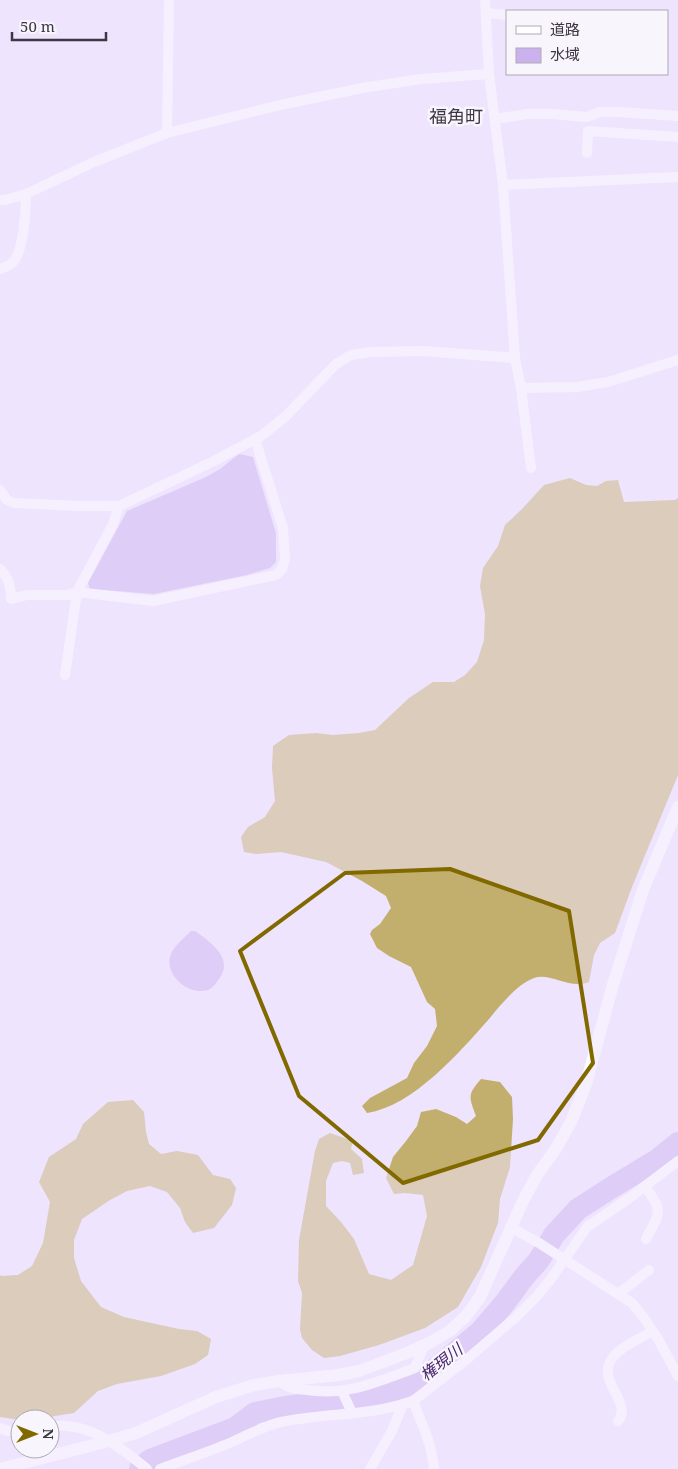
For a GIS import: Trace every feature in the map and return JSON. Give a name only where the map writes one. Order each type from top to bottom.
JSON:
[{"type":"street","points":[[167,133],[169,0]]},
{"type":"street","points":[[485,0],[489,74],[503,185],[515,358],[521,388],[531,468]]},
{"type":"street","points":[[486,13],[506,15]]},
{"type":"street","points":[[0,200],[26,194],[94,162],[167,133],[280,105],[362,88],[421,79],[489,74]]},
{"type":"street","points":[[495,119],[527,114],[587,117],[600,112],[678,116]]},
{"type":"street","points":[[587,153],[588,131],[678,137]]},
{"type":"street","points":[[503,185],[678,177]]},
{"type":"street","points":[[0,269],[12,264],[21,246],[26,210],[26,194]]},
{"type":"street","points":[[0,490],[4,504],[119,506],[212,462],[255,439],[286,417],[336,364],[351,355],[371,352],[424,351],[515,358]]},
{"type":"street","points":[[521,388],[577,387],[608,382],[678,360]]},
{"type":"street","points":[[0,569],[8,578],[11,588],[11,599],[27,595],[68,595],[77,592],[153,601],[276,575],[282,569],[285,559],[283,528],[255,439]]},
{"type":"street","points":[[65,675],[77,592],[113,524],[119,506]]},
{"type":"street","points":[[0,1469],[136,1433],[216,1397],[254,1385],[359,1371],[424,1345],[451,1330],[466,1316],[480,1297],[510,1227],[537,1175],[555,1150],[571,1122],[586,1084],[612,988],[642,890],[678,807]]},
{"type":"street","points":[[370,1469],[408,1403],[466,1360],[515,1318],[537,1296],[561,1257],[587,1227],[678,1162]]},
{"type":"street","points":[[645,1187],[656,1201],[658,1209],[657,1218],[648,1235],[660,1239]]},
{"type":"street","points":[[510,1227],[539,1242],[632,1304],[653,1330],[678,1376]]},
{"type":"street","points":[[618,1294],[649,1270]]},
{"type":"street","points":[[618,1421],[622,1416],[623,1410],[621,1402],[612,1388],[607,1369],[618,1351],[653,1330]]},
{"type":"street","points":[[279,1381],[288,1387],[343,1393],[415,1368],[424,1345]]},
{"type":"street","points":[[343,1393],[350,1410]]},
{"type":"street","points":[[160,1469],[267,1426],[350,1410],[408,1403]]},
{"type":"street","points":[[408,1403],[429,1439],[434,1469]]},
{"type":"street","points":[[60,1426],[87,1430],[123,1449],[143,1466]]},
{"type":"highlighted area","points":[[450,869],[569,911],[593,1063],[538,1140],[403,1183],[299,1096],[240,951],[345,873]]},
{"type":"shaded area","points":[[570,478],[586,485],[597,486],[606,481],[618,480],[624,502],[675,500],[678,498],[678,775],[615,933],[600,943],[594,955],[589,982],[575,984],[540,977],[521,985],[464,1047],[434,1076],[401,1100],[367,1113],[362,1106],[370,1098],[407,1078],[437,1026],[435,1009],[427,1002],[411,967],[377,948],[370,934],[391,908],[386,896],[326,862],[281,852],[256,854],[244,852],[241,837],[248,827],[265,817],[275,801],[272,768],[273,746],[289,735],[316,733],[333,735],[375,730],[409,698],[433,682],[454,682],[465,675],[477,662],[484,640],[485,614],[480,586],[483,568],[498,546],[505,525],[544,485]]},
{"type":"shaded area","points":[[481,1079],[500,1082],[512,1097],[513,1119],[510,1167],[500,1199],[498,1223],[481,1267],[458,1307],[425,1328],[379,1345],[340,1356],[324,1358],[312,1350],[302,1338],[300,1329],[302,1293],[298,1281],[299,1240],[315,1151],[319,1139],[330,1133],[353,1141],[351,1149],[362,1159],[364,1173],[353,1175],[350,1163],[342,1161],[333,1163],[326,1181],[326,1206],[354,1239],[369,1274],[391,1280],[413,1265],[427,1216],[423,1195],[394,1194],[386,1178],[393,1157],[417,1126],[421,1112],[436,1109],[456,1117],[467,1124],[476,1116],[471,1093]]},
{"type":"shaded area","points":[[133,1100],[144,1112],[149,1144],[161,1154],[177,1151],[198,1155],[213,1175],[230,1179],[236,1188],[232,1205],[214,1228],[193,1233],[185,1222],[180,1208],[167,1192],[150,1186],[127,1191],[110,1200],[82,1219],[74,1240],[74,1258],[81,1281],[101,1307],[124,1317],[197,1331],[211,1339],[208,1355],[195,1364],[161,1376],[117,1384],[98,1391],[74,1413],[60,1415],[60,1409],[10,1409],[10,1418],[0,1417],[0,1275],[18,1275],[32,1266],[43,1243],[50,1202],[39,1182],[49,1157],[76,1139],[83,1124],[108,1102]]},
{"type":"water","points":[[239,454],[253,457],[276,533],[276,562],[270,568],[247,575],[154,594],[90,589],[88,583],[127,511],[206,477]]},
{"type":"water","points":[[191,931],[195,931],[213,945],[222,957],[223,971],[216,984],[208,990],[200,991],[185,987],[174,976],[171,969],[169,962],[172,951]]},
{"type":"waterway","name":"権現川","points":[[140,1469],[150,1460],[235,1428],[255,1413],[307,1404],[339,1405],[361,1401],[415,1383],[429,1374],[480,1332],[539,1260],[554,1235],[578,1209],[657,1160],[678,1143]]},
{"type":"district","name":"福角町","points":[[456,116]]}]
